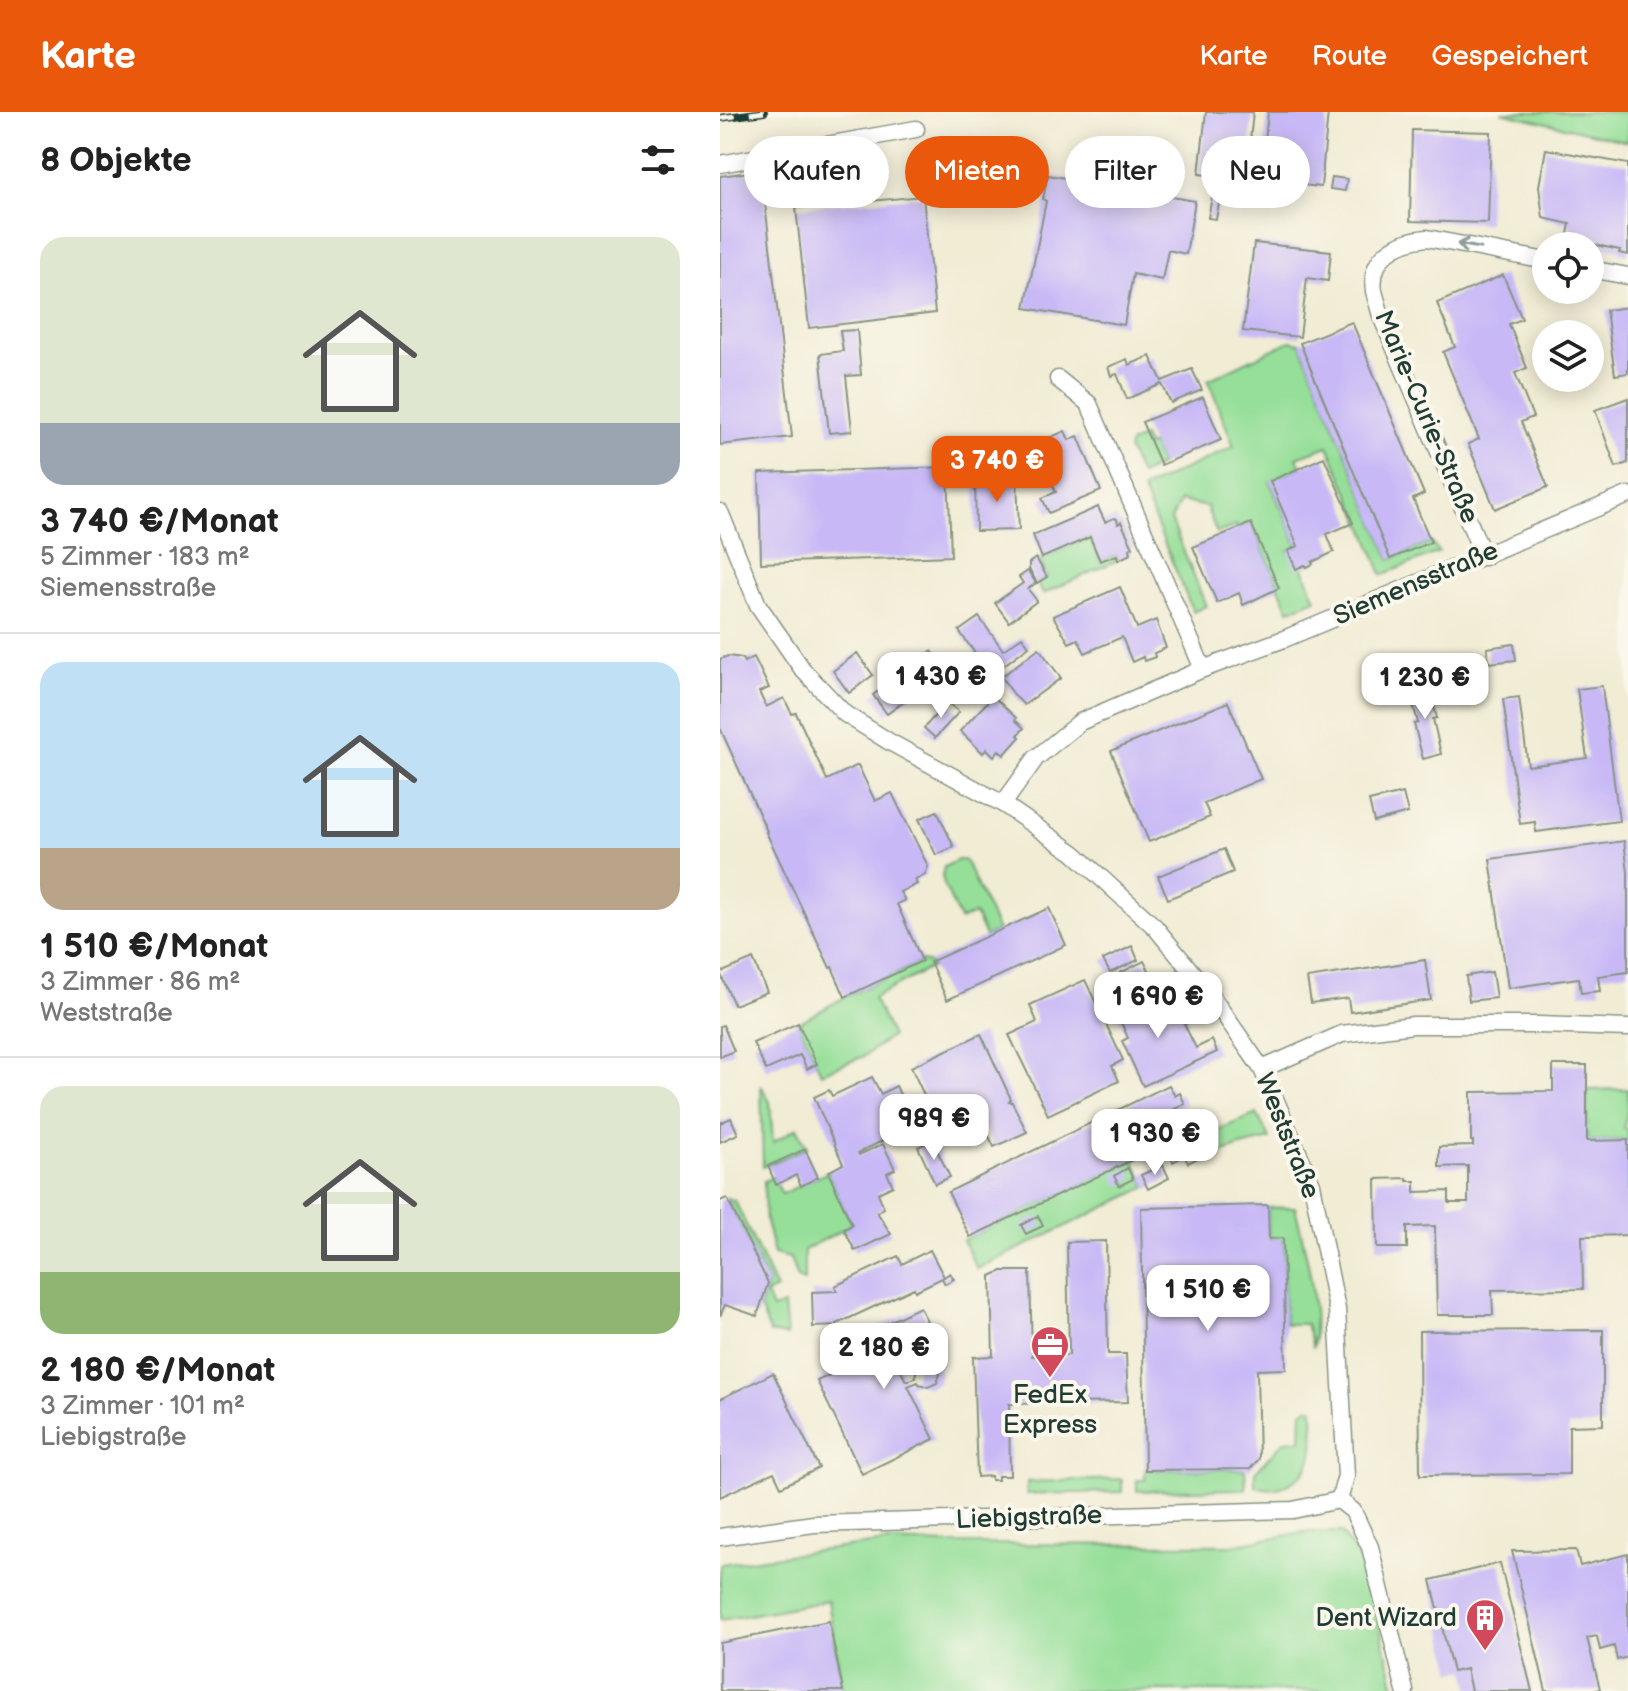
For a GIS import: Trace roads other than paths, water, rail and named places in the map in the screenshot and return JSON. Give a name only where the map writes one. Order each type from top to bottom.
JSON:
[{"type":"street","points":[[720,164],[916,129]]},
{"type":"street","name":"Marie-Curie-Straße","points":[[1484,557],[1381,316],[1374,290],[1374,274],[1382,258],[1396,245],[1410,239],[1427,238],[1532,258]]},
{"type":"street","points":[[1604,272],[1628,276]]},
{"type":"street","points":[[1058,379],[1089,404],[1203,669]]},
{"type":"street","name":"Siemensstraße","points":[[1003,804],[1036,758],[1080,722],[1628,495]]},
{"type":"street","name":"Weststraße","points":[[720,512],[758,605],[803,670],[845,714],[1003,804],[1074,853],[1155,927],[1212,997],[1262,1069],[1312,1184],[1337,1309],[1346,1476],[1339,1500]]},
{"type":"street","points":[[1262,1069],[1342,1034],[1413,1025],[1628,1028]]},
{"type":"street","points":[[1339,1500],[1353,1511],[1370,1547],[1405,1691]]},
{"type":"street","name":"Liebigstraße","points":[[720,1537],[814,1524],[1293,1510],[1339,1500]]},
{"type":"railway","points":[[720,118],[764,112]]},
{"type":"place","name":"FedEx Express","points":[[1050,1379]]},
{"type":"place","name":"Dent Wizard","points":[[1485,1652]]}]
